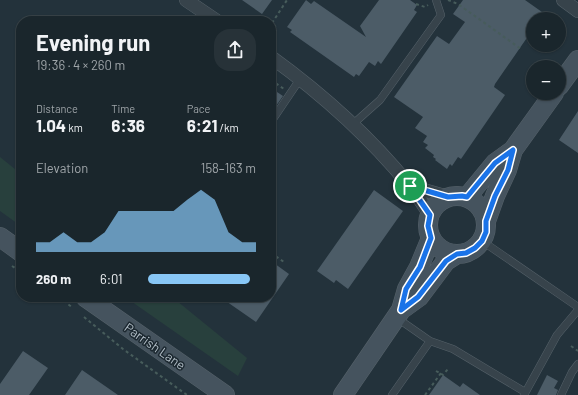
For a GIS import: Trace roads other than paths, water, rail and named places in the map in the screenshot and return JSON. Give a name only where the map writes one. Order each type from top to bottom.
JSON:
[{"type":"street","points":[[186,0],[210,16]]},
{"type":"street","points":[[563,0],[578,11]]},
{"type":"street","points":[[566,76],[578,60]]},
{"type":"street","points":[[276,61],[315,90],[353,124],[410,186],[430,215]]},
{"type":"street","points":[[467,197],[495,163],[513,150],[549,100]]},
{"type":"street","points":[[486,221],[495,196],[508,170],[513,150]]},
{"type":"street","points":[[410,186],[448,197],[467,197],[479,206],[486,221],[486,232],[482,241],[475,248],[466,253],[457,254],[442,250],[431,238],[428,226],[430,215],[433,209],[442,200],[448,197]]},
{"type":"street","points":[[0,237],[16,248]]},
{"type":"street","points":[[399,314],[406,289],[420,267],[431,238]]},
{"type":"street","points":[[343,395],[399,314],[418,297],[446,261],[457,254]]},
{"type":"street","name":"Parrish Lane","points":[[79,306],[225,395]]},
{"type":"lane","points":[[353,124],[380,100],[440,15],[436,0]]},
{"type":"lane","points":[[276,115],[300,79]]},
{"type":"lane","points":[[399,314],[430,341],[452,349],[524,393],[557,335],[578,309],[482,241]]},
{"type":"lane","points":[[392,395],[430,341]]},
{"type":"lane","points":[[561,395],[572,372],[578,364]]}]
